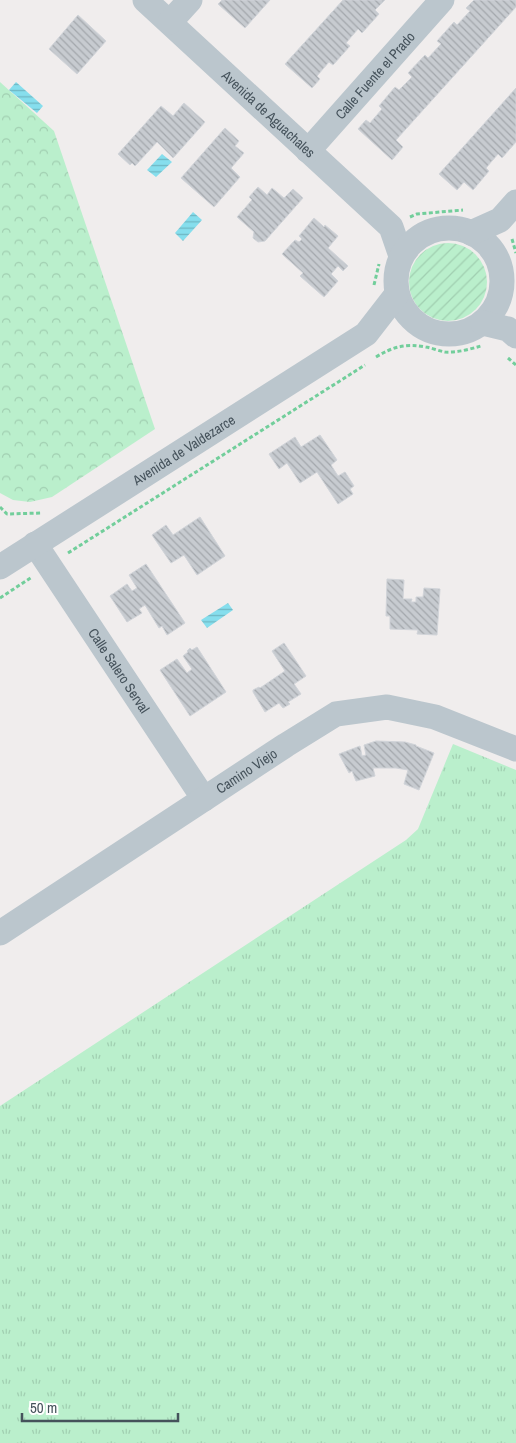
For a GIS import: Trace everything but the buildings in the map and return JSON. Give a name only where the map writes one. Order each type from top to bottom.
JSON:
[{"type":"street","name":"Avenida de Aguachales","points":[[145,0],[391,228],[390,259]]},
{"type":"street","points":[[170,22],[190,0]]},
{"type":"street","name":"Calle Fuente el Prado","points":[[308,151],[442,0]]},
{"type":"street","points":[[492,250],[500,220],[516,202]]},
{"type":"street","points":[[391,228],[422,233],[467,222],[500,220]]},
{"type":"street","points":[[467,222],[492,250],[499,262],[502,275],[502,289],[484,334]]},
{"type":"street","points":[[422,233],[390,259],[396,277],[397,294],[405,310],[416,323],[430,332],[447,335],[512,332],[498,302]]},
{"type":"street","name":"Avenida de Valdezarce","points":[[4,556],[35,544],[366,334],[397,294]]},
{"type":"street","name":"Avenida de Valdezarce","points":[[366,334],[416,323]]},
{"type":"street","name":"Calle Salero Serval","points":[[35,544],[204,799]]},
{"type":"street","name":"Camino Viejo","points":[[0,933],[336,714],[387,707],[435,717],[516,749]]},
{"type":"path","points":[[391,228],[416,214],[467,222]]},
{"type":"path","points":[[500,220],[511,236],[516,253]]},
{"type":"path","points":[[373,288],[390,259]]},
{"type":"path","points":[[0,598],[388,350],[405,345],[445,352],[467,350],[484,334]]},
{"type":"path","points":[[0,507],[7,514],[42,513]]},
{"type":"green space","points":[[0,82],[54,131],[155,429],[52,497],[30,502],[13,500],[0,493]]},
{"type":"green space","points":[[448,243],[463,246],[480,260],[484,267],[487,282],[484,297],[470,314],[463,318],[448,321],[433,318],[416,304],[412,297],[409,282],[412,267],[426,250],[433,246]]},
{"type":"green space","points":[[453,744],[516,770],[516,1443],[0,1443],[0,1106],[406,840],[418,829]]},
{"type":"water","points":[[16,82],[43,106],[37,113],[9,90]]},
{"type":"water","points":[[162,154],[172,162],[156,177],[147,170]]},
{"type":"water","points":[[193,212],[202,220],[183,241],[175,233]]},
{"type":"water","points":[[228,603],[233,610],[207,628],[201,620]]}]
